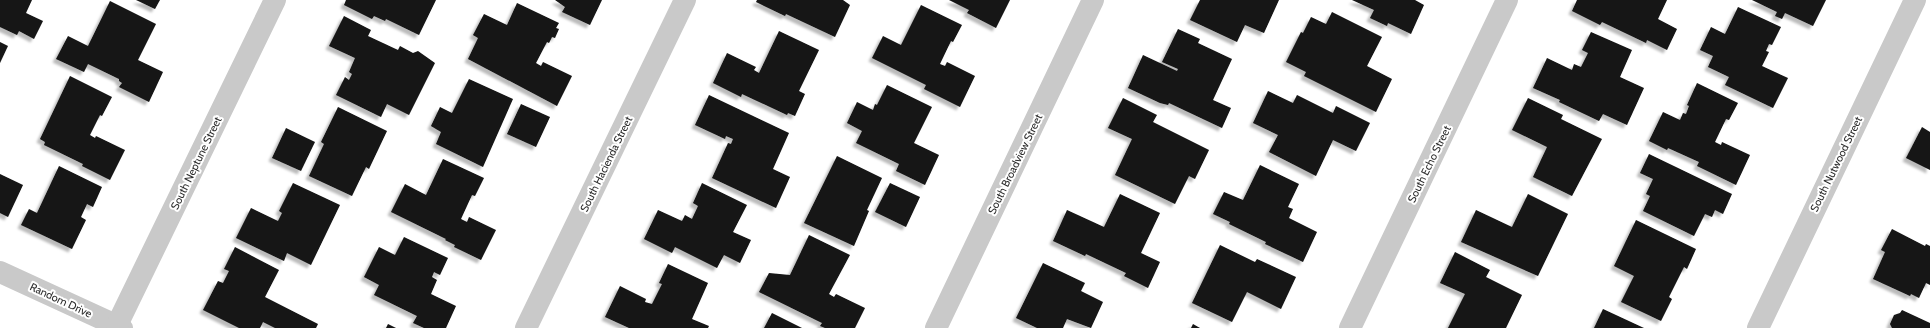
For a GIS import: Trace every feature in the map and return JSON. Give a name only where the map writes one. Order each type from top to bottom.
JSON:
[{"type":"street","name":"South Neptune Street","points":[[120,327],[275,0]]},
{"type":"street","name":"South Hacienda Street","points":[[526,328],[685,0]]},
{"type":"street","name":"South Broadview Street","points":[[936,328],[1094,0]]},
{"type":"street","name":"South Echo Street","points":[[1350,328],[1508,0]]},
{"type":"street","name":"South Nutwood Street","points":[[1758,328],[1915,0]]},
{"type":"street","name":"Random Drive","points":[[0,272],[120,327]]},
{"type":"building","points":[[0,0],[32,0],[26,13],[43,21],[34,39],[19,31],[17,35],[0,27]]},
{"type":"building","points":[[136,0],[160,0],[155,9]]},
{"type":"building","points":[[346,0],[436,0],[419,35],[386,19],[385,21],[374,16],[372,19],[344,5]]},
{"type":"building","points":[[555,0],[602,0],[590,25],[562,12],[565,7]]},
{"type":"building","points":[[757,0],[843,0],[850,5],[835,37],[786,14],[785,16],[756,2]]},
{"type":"building","points":[[949,0],[1010,0],[996,28],[967,13],[969,10]]},
{"type":"building","points":[[1200,0],[1279,0],[1264,33],[1245,25],[1237,42],[1190,20]]},
{"type":"building","points":[[1352,0],[1415,0],[1424,5],[1411,34],[1388,23],[1387,26],[1370,18],[1374,10]]},
{"type":"building","points":[[1577,0],[1667,0],[1658,19],[1677,29],[1667,50],[1647,40],[1646,43],[1602,22],[1600,25],[1572,11]]},
{"type":"building","points":[[1752,0],[1826,0],[1813,26],[1785,13],[1782,19],[1775,16],[1777,12]]},
{"type":"building","points":[[110,1],[156,24],[138,60],[163,72],[149,102],[119,87],[122,83],[119,79],[88,64],[84,72],[56,59],[68,36],[88,46]]},
{"type":"building","points":[[517,3],[559,23],[556,28],[559,29],[555,38],[552,37],[549,43],[547,42],[536,63],[541,66],[543,62],[572,76],[557,106],[468,59],[478,38],[473,35],[484,14],[507,25]]},
{"type":"building","points":[[921,5],[962,25],[953,42],[951,41],[940,64],[945,66],[947,62],[975,76],[960,107],[924,89],[926,85],[872,58],[883,36],[901,45]]},
{"type":"building","points":[[1738,7],[1781,27],[1772,45],[1769,44],[1766,51],[1769,52],[1762,66],[1788,78],[1773,108],[1725,85],[1729,77],[1708,67],[1713,56],[1700,50],[1711,27],[1725,34]]},
{"type":"building","points":[[1332,12],[1382,37],[1367,66],[1392,79],[1376,112],[1304,76],[1306,72],[1286,62],[1301,32],[1303,33],[1311,17],[1326,24]]},
{"type":"building","points":[[344,16],[371,30],[368,36],[398,50],[400,46],[413,53],[418,51],[435,63],[409,115],[387,104],[381,117],[336,95],[345,77],[349,80],[352,74],[349,72],[355,58],[329,46]]},
{"type":"building","points":[[1178,29],[1200,39],[1198,43],[1232,59],[1213,100],[1231,108],[1222,128],[1169,103],[1168,105],[1160,103],[1128,88],[1143,55],[1177,71],[1178,69],[1162,62]]},
{"type":"building","points":[[779,31],[819,50],[799,91],[805,94],[795,116],[788,113],[787,115],[742,94],[741,97],[713,83],[727,53],[756,67],[754,70],[759,73]]},
{"type":"building","points":[[1591,32],[1632,50],[1620,77],[1644,88],[1627,125],[1603,114],[1599,121],[1559,102],[1560,100],[1533,88],[1547,58],[1572,70],[1574,64],[1581,67],[1588,53],[1582,50]]},
{"type":"building","points":[[0,42],[8,46],[0,63]]},
{"type":"building","points":[[70,76],[112,97],[102,116],[100,115],[90,135],[95,138],[96,136],[125,150],[110,180],[82,166],[83,164],[44,145],[45,142],[40,139]]},
{"type":"building","points":[[469,79],[513,99],[483,167],[436,144],[441,132],[431,126],[440,107],[452,113]]},
{"type":"building","points":[[1697,83],[1738,103],[1729,120],[1726,119],[1715,142],[1721,145],[1722,142],[1750,155],[1736,185],[1697,166],[1699,162],[1668,148],[1667,150],[1649,141],[1663,112],[1680,120],[1683,113],[1686,114],[1689,106],[1687,105]]},
{"type":"building","points":[[887,85],[932,107],[914,143],[939,155],[925,185],[896,171],[899,164],[856,143],[862,131],[847,123],[857,102],[873,110]]},
{"type":"building","points":[[1268,91],[1293,103],[1297,95],[1333,113],[1336,106],[1370,123],[1356,151],[1333,140],[1316,176],[1269,152],[1278,135],[1253,123]]},
{"type":"building","points":[[709,95],[789,133],[773,169],[790,177],[776,208],[712,178],[728,143],[731,144],[733,139],[726,136],[725,139],[695,125]]},
{"type":"building","points":[[1123,98],[1157,115],[1153,122],[1209,150],[1195,179],[1189,176],[1175,204],[1115,175],[1132,139],[1108,128]]},
{"type":"building","points":[[1528,98],[1563,115],[1561,119],[1602,139],[1572,196],[1533,177],[1547,147],[1512,130]]},
{"type":"building","points":[[521,104],[550,117],[536,147],[507,134]]},
{"type":"building","points":[[338,107],[387,131],[369,169],[366,167],[352,196],[309,176],[324,144],[321,142]]},
{"type":"building","points":[[1922,127],[1930,132],[1930,170],[1906,158]]},
{"type":"building","points":[[286,128],[315,142],[301,171],[272,158]]},
{"type":"building","points":[[1649,154],[1732,194],[1723,214],[1715,210],[1712,217],[1705,214],[1694,236],[1643,211],[1650,196],[1646,194],[1653,179],[1640,173]]},
{"type":"building","points":[[837,156],[882,178],[867,210],[869,211],[854,246],[804,223]]},
{"type":"building","points":[[443,159],[484,178],[475,196],[472,195],[461,219],[467,222],[469,217],[496,230],[481,260],[454,247],[455,245],[445,240],[446,239],[391,212],[405,184],[426,195]]},
{"type":"building","points":[[1260,165],[1299,184],[1288,207],[1293,209],[1289,218],[1317,232],[1303,262],[1265,244],[1266,242],[1229,224],[1230,222],[1213,214],[1224,192],[1243,200]]},
{"type":"building","points":[[59,166],[102,187],[93,207],[87,204],[81,217],[86,220],[72,249],[21,225],[29,209],[37,213]]},
{"type":"building","points":[[0,174],[23,185],[8,217],[0,213]]},
{"type":"building","points":[[293,183],[340,205],[311,265],[287,253],[284,261],[236,238],[251,208],[278,221],[282,213],[279,211]]},
{"type":"building","points":[[702,183],[747,205],[733,232],[751,240],[740,263],[724,255],[717,268],[675,247],[672,253],[644,239],[658,210],[682,221],[685,215],[692,219],[698,206],[693,203]]},
{"type":"building","points":[[890,183],[920,197],[906,227],[875,212]]},
{"type":"building","points":[[1120,194],[1160,213],[1141,253],[1160,262],[1148,288],[1124,276],[1126,273],[1086,254],[1085,256],[1053,241],[1067,210],[1104,227]]},
{"type":"building","points":[[1528,194],[1568,214],[1538,276],[1461,242],[1476,210],[1512,227]]},
{"type":"building","points":[[1636,220],[1696,249],[1687,269],[1684,267],[1669,297],[1672,299],[1661,321],[1621,302],[1634,276],[1614,266]]},
{"type":"building","points":[[1892,229],[1925,246],[1926,244],[1930,246],[1930,285],[1926,283],[1919,298],[1911,294],[1910,296],[1873,279],[1885,252],[1881,250]]},
{"type":"building","points":[[809,235],[850,255],[829,294],[834,297],[836,294],[865,308],[855,328],[825,328],[820,326],[822,323],[759,292],[769,273],[790,275]]},
{"type":"building","points":[[404,237],[448,258],[440,275],[434,272],[432,277],[437,280],[431,294],[456,306],[446,328],[424,328],[413,323],[417,316],[374,295],[379,285],[364,277],[379,247],[395,255]]},
{"type":"building","points":[[1220,245],[1255,262],[1257,259],[1296,277],[1281,309],[1247,292],[1232,322],[1192,303]]},
{"type":"building","points":[[235,247],[279,270],[265,297],[318,324],[316,328],[275,328],[263,322],[260,328],[239,328],[203,310],[218,281],[223,283],[229,271],[224,269]]},
{"type":"building","points":[[1455,252],[1490,270],[1486,277],[1522,295],[1506,328],[1448,328],[1465,294],[1440,283]]},
{"type":"building","points":[[1043,263],[1085,283],[1081,291],[1103,302],[1091,328],[1067,319],[1063,328],[1037,328],[1016,318]]},
{"type":"building","points":[[668,264],[708,283],[692,319],[709,326],[708,328],[629,328],[605,317],[620,286],[646,299],[645,302],[652,304],[662,284],[659,283]]},
{"type":"building","points":[[1603,309],[1644,328],[1594,328]]},
{"type":"building","points":[[1902,310],[1930,323],[1930,328],[1892,328],[1890,324],[1894,315],[1900,313]]},
{"type":"building","points":[[772,313],[802,328],[764,328]]},
{"type":"building","points":[[388,324],[396,328],[386,328]]},
{"type":"building","points":[[1193,324],[1200,328],[1191,328]]}]
